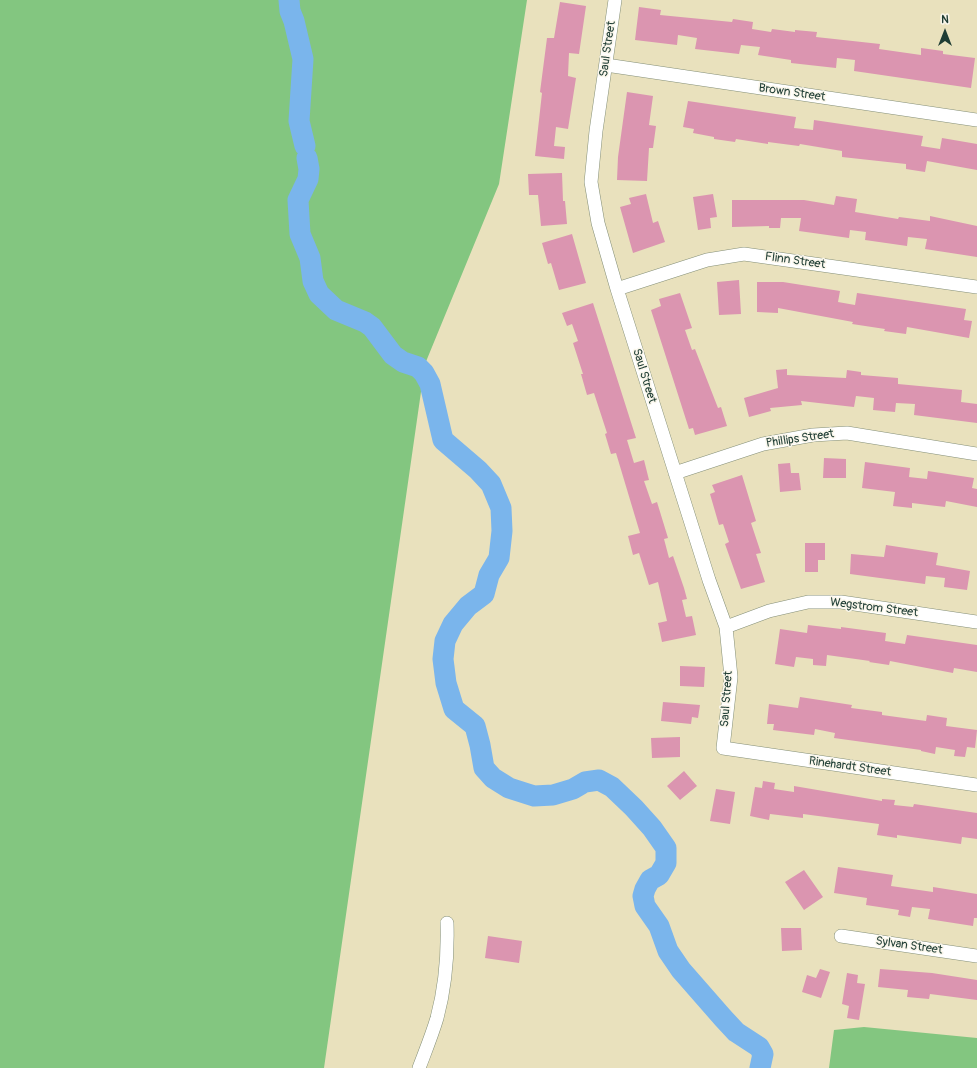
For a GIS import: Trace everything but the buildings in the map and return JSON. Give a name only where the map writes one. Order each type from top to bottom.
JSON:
[{"type":"street","name":"Saul Street","points":[[615,0],[596,131],[591,182],[598,223],[617,289],[675,473],[726,627],[731,677],[723,748]]},
{"type":"street","name":"Brown Street","points":[[606,66],[977,120]]},
{"type":"street","name":"Flinn Street","points":[[617,289],[707,260],[744,254],[977,287]]},
{"type":"street","name":"Phillips Street","points":[[675,473],[763,444],[813,435],[847,434],[977,454]]},
{"type":"street","name":"Wegstrom Street","points":[[726,627],[769,611],[808,602],[841,602],[977,622]]},
{"type":"street","name":"Rinehardt Street","points":[[723,748],[977,785]]},
{"type":"street","points":[[419,1068],[436,1018],[441,995],[448,948],[447,924]]},
{"type":"street","name":"Sylvan Street","points":[[841,936],[977,956]]},
{"type":"green space","points":[[0,0],[527,0],[499,184],[425,364],[324,1068],[0,1068]]},
{"type":"green space","points":[[864,1027],[977,1038],[977,1068],[829,1068],[834,1030]]},
{"type":"waterway","points":[[289,0],[290,11],[294,21],[303,59],[299,121],[305,146]]},
{"type":"waterway","points":[[307,158],[309,169],[308,179],[298,200],[300,234],[310,258],[313,281],[319,294],[336,310],[365,322],[372,327],[393,355],[403,362],[418,367],[424,373],[430,384],[443,440],[478,470],[491,484],[501,508],[502,531],[499,558],[489,575],[484,594],[468,606],[453,624],[445,641],[443,659],[446,683],[454,709],[475,726],[484,768],[493,778],[509,788],[534,796],[553,795],[573,789],[585,782],[599,780],[612,787],[652,828],[666,848],[666,863],[659,875],[650,880],[645,889],[643,896],[645,906],[659,926],[668,951],[681,970],[736,1032],[759,1047],[763,1054],[760,1068]]}]
